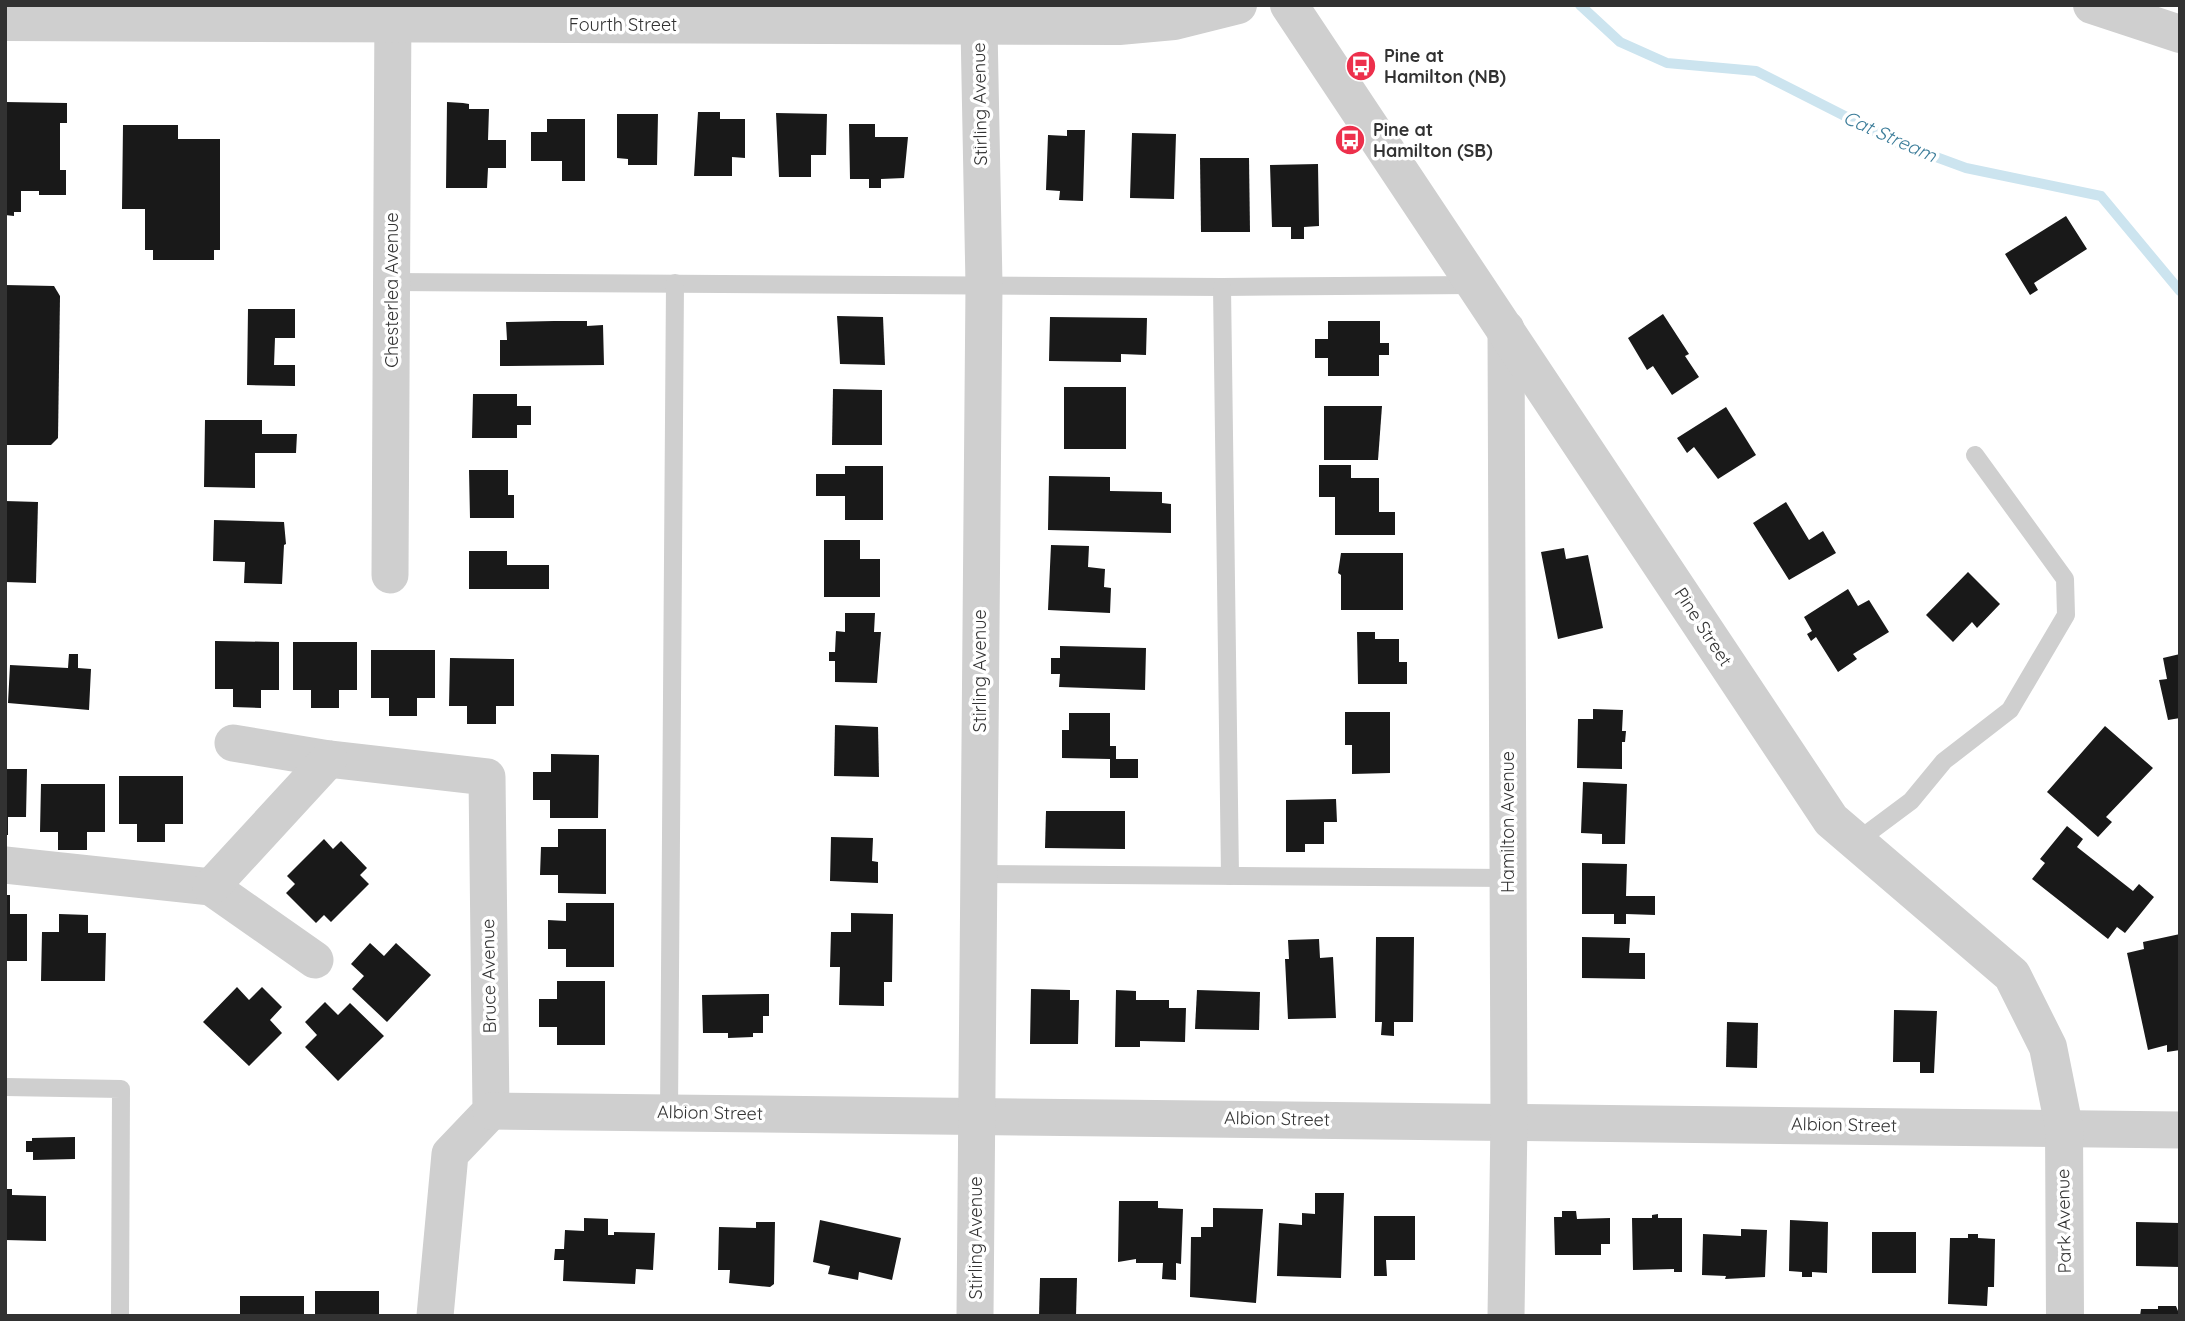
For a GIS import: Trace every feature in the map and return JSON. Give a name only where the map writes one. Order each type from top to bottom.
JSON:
[{"type":"street","name":"Fourth Street","points":[[5,22],[393,15],[979,27],[1119,26],[1174,22],[1238,5]]},
{"type":"street","name":"Pine Street","points":[[1289,5],[1830,820],[2012,975],[2048,1047],[2064,1127]]},
{"type":"street","points":[[2092,5],[2180,34]]},
{"type":"street","name":"Chesterlea Avenue","points":[[390,575],[393,15]]},
{"type":"street","name":"Stirling Avenue","points":[[975,1316],[984,285],[979,27]]},
{"type":"street","name":"Hamilton Avenue","points":[[1506,329],[1509,1121],[1506,1316]]},
{"type":"street","name":"Bruce Avenue","points":[[233,743],[329,759],[486,777],[491,1111]]},
{"type":"street","points":[[211,887],[329,759]]},
{"type":"street","points":[[5,865],[211,887],[315,960]]},
{"type":"street","points":[[435,1316],[450,1154],[491,1111]]},
{"type":"street","name":"Albion Street","points":[[491,1111],[2064,1127]]},
{"type":"street","points":[[2064,1127],[2180,1130]]},
{"type":"street","name":"Park Avenue","points":[[2064,1127],[2065,1316]]},
{"type":"lane","points":[[392,282],[1222,287],[1477,285]]},
{"type":"lane","points":[[669,1113],[675,283]]},
{"type":"lane","points":[[1222,287],[1230,876]]},
{"type":"lane","points":[[1856,842],[1911,802],[1944,761],[2010,710],[2066,615],[2065,579],[1975,455]]},
{"type":"lane","points":[[979,874],[1508,878]]},
{"type":"lane","points":[[5,1087],[121,1090],[120,1316]]},
{"type":"building","points":[[5,102],[67,103],[67,123],[60,123],[60,170],[66,170],[66,195],[39,195],[39,191],[21,191],[21,212],[14,212],[14,216],[5,215]]},
{"type":"building","points":[[447,102],[469,104],[469,109],[489,109],[488,140],[506,140],[506,168],[488,168],[487,188],[446,188]]},
{"type":"building","points":[[698,112],[720,112],[720,119],[745,119],[745,158],[732,157],[732,176],[694,176]]},
{"type":"building","points":[[776,113],[827,114],[826,155],[811,155],[811,177],[779,177]]},
{"type":"building","points":[[617,114],[658,114],[657,165],[628,165],[628,159],[617,158]]},
{"type":"building","points":[[547,119],[585,119],[585,181],[562,181],[562,161],[531,161],[531,132],[547,132]]},
{"type":"building","points":[[849,124],[875,124],[875,137],[908,137],[904,178],[881,179],[881,188],[869,188],[869,179],[850,179]]},
{"type":"building","points":[[123,125],[178,125],[178,139],[220,139],[220,250],[214,250],[214,260],[153,260],[153,250],[145,250],[145,209],[122,209]]},
{"type":"building","points":[[1067,130],[1085,130],[1083,201],[1059,200],[1060,191],[1046,190],[1048,135],[1067,136]]},
{"type":"building","points":[[1132,133],[1176,134],[1174,199],[1130,198]]},
{"type":"building","points":[[1200,158],[1249,158],[1250,232],[1201,232]]},
{"type":"building","points":[[1318,164],[1319,226],[1304,227],[1304,239],[1291,239],[1291,227],[1272,227],[1270,165]]},
{"type":"building","points":[[2066,216],[2087,249],[2034,283],[2038,290],[2030,295],[2005,254]]},
{"type":"building","points":[[5,285],[54,286],[60,296],[58,438],[51,445],[5,445]]},
{"type":"building","points":[[248,309],[295,309],[295,338],[275,338],[274,365],[295,365],[295,386],[247,385]]},
{"type":"building","points":[[1663,314],[1689,354],[1685,356],[1699,377],[1672,395],[1653,366],[1647,370],[1628,338]]},
{"type":"building","points":[[837,316],[883,317],[885,365],[840,364]]},
{"type":"building","points":[[1050,317],[1147,318],[1146,355],[1121,354],[1121,362],[1049,361]]},
{"type":"building","points":[[587,321],[587,326],[603,325],[604,365],[500,366],[500,340],[507,340],[506,322]]},
{"type":"building","points":[[1328,321],[1380,321],[1380,343],[1389,343],[1389,355],[1379,355],[1379,376],[1328,376],[1328,358],[1315,358],[1315,339],[1328,339]]},
{"type":"building","points":[[1064,387],[1126,387],[1126,449],[1064,449]]},
{"type":"building","points":[[833,389],[882,390],[882,445],[832,445]]},
{"type":"building","points":[[473,394],[517,394],[517,406],[531,406],[531,425],[517,425],[517,438],[472,438]]},
{"type":"building","points":[[1324,406],[1382,406],[1378,460],[1324,460]]},
{"type":"building","points":[[1726,407],[1756,455],[1718,479],[1694,447],[1687,453],[1677,438]]},
{"type":"building","points":[[205,420],[262,420],[262,434],[297,434],[296,453],[255,453],[255,488],[204,487]]},
{"type":"building","points":[[1319,465],[1351,465],[1351,478],[1379,478],[1379,512],[1395,512],[1395,535],[1335,535],[1335,497],[1319,497]]},
{"type":"building","points":[[845,466],[883,466],[883,520],[845,520],[845,496],[816,496],[816,474],[845,474]]},
{"type":"building","points":[[469,470],[508,470],[508,495],[514,495],[514,518],[470,518]]},
{"type":"building","points":[[1049,476],[1110,477],[1110,491],[1162,492],[1162,503],[1171,504],[1171,533],[1048,530]]},
{"type":"building","points":[[5,501],[38,502],[36,583],[5,582]]},
{"type":"building","points":[[1786,502],[1809,540],[1823,531],[1836,553],[1789,580],[1753,523]]},
{"type":"building","points":[[214,520],[284,522],[286,544],[282,584],[244,583],[245,562],[213,561]]},
{"type":"building","points":[[824,540],[860,540],[860,559],[880,559],[880,597],[824,597]]},
{"type":"building","points":[[1051,545],[1089,546],[1088,567],[1105,569],[1104,587],[1111,588],[1110,613],[1048,610]]},
{"type":"building","points":[[1564,548],[1566,559],[1588,555],[1603,628],[1558,639],[1541,552]]},
{"type":"building","points":[[469,551],[507,551],[507,565],[549,565],[549,589],[469,589]]},
{"type":"building","points":[[1341,553],[1403,553],[1403,610],[1341,610],[1341,575],[1338,573]]},
{"type":"building","points":[[1968,572],[2000,604],[1977,628],[1972,622],[1953,642],[1926,615]]},
{"type":"building","points":[[1848,589],[1858,606],[1869,600],[1889,632],[1853,654],[1857,659],[1838,672],[1816,637],[1811,641],[1807,634],[1812,631],[1804,617]]},
{"type":"building","points":[[845,613],[875,613],[874,632],[881,632],[877,683],[835,682],[835,661],[829,661],[829,652],[835,652],[836,631],[845,632]]},
{"type":"building","points":[[1357,632],[1375,632],[1375,639],[1399,639],[1399,662],[1407,662],[1407,684],[1358,684]]},
{"type":"building","points":[[215,641],[279,642],[279,690],[261,690],[261,708],[233,707],[233,689],[215,689]]},
{"type":"building","points":[[293,642],[357,642],[357,690],[339,690],[339,708],[311,708],[311,690],[293,690]]},
{"type":"building","points":[[1060,646],[1146,648],[1145,690],[1059,687],[1060,674],[1051,674],[1051,658],[1060,658]]},
{"type":"building","points":[[371,650],[435,650],[435,698],[417,698],[417,716],[389,716],[389,698],[371,698]]},
{"type":"building","points":[[69,654],[78,654],[78,668],[91,669],[89,710],[8,703],[10,665],[68,668]]},
{"type":"building","points":[[2180,654],[2180,718],[2168,720],[2159,680],[2167,679],[2163,658]]},
{"type":"building","points":[[450,658],[514,659],[514,706],[496,706],[496,724],[467,724],[467,706],[449,706]]},
{"type":"building","points":[[1593,709],[1623,710],[1622,731],[1626,731],[1625,742],[1622,742],[1622,769],[1577,768],[1578,719],[1593,719]]},
{"type":"building","points":[[1345,712],[1390,712],[1390,773],[1352,774],[1352,745],[1345,745]]},
{"type":"building","points":[[1069,713],[1110,713],[1110,746],[1116,746],[1116,759],[1138,759],[1138,778],[1110,778],[1110,759],[1062,758],[1062,730],[1069,730]]},
{"type":"building","points":[[835,725],[878,727],[879,777],[834,776]]},
{"type":"building","points":[[2105,726],[2153,768],[2106,817],[2112,822],[2098,837],[2047,792]]},
{"type":"building","points":[[551,754],[599,755],[598,818],[550,818],[550,800],[533,800],[533,772],[551,772]]},
{"type":"building","points":[[5,769],[27,769],[26,817],[8,817],[8,835],[5,835]]},
{"type":"building","points":[[119,776],[183,776],[183,824],[165,824],[165,842],[137,842],[137,824],[119,824]]},
{"type":"building","points":[[1583,782],[1627,784],[1625,844],[1602,844],[1602,834],[1581,833]]},
{"type":"building","points":[[41,784],[105,784],[105,832],[87,832],[87,850],[58,850],[58,832],[40,832]]},
{"type":"building","points":[[1336,799],[1337,822],[1324,822],[1324,844],[1305,844],[1305,852],[1286,852],[1286,800]]},
{"type":"building","points":[[1046,811],[1125,811],[1125,849],[1045,848]]},
{"type":"building","points":[[2067,826],[2083,839],[2077,847],[2133,891],[2139,884],[2154,897],[2125,933],[2117,927],[2108,939],[2032,879],[2045,863],[2040,859]]},
{"type":"building","points":[[558,829],[606,829],[606,894],[558,893],[558,875],[540,875],[541,847],[558,847]]},
{"type":"building","points":[[831,837],[873,838],[872,861],[878,862],[878,883],[830,881]]},
{"type":"building","points":[[324,839],[333,849],[341,841],[367,868],[360,875],[369,884],[331,922],[324,915],[316,923],[286,893],[295,884],[287,876]]},
{"type":"building","points":[[1582,863],[1627,864],[1626,896],[1655,896],[1655,915],[1626,914],[1626,924],[1614,924],[1614,914],[1582,914]]},
{"type":"building","points":[[5,895],[10,895],[10,914],[27,914],[27,961],[5,961]]},
{"type":"building","points":[[566,903],[614,903],[614,967],[566,967],[566,949],[548,949],[548,920],[566,921]]},
{"type":"building","points":[[851,913],[893,914],[892,982],[884,982],[884,1006],[839,1005],[840,967],[830,967],[831,932],[851,932]]},
{"type":"building","points":[[59,914],[88,915],[88,933],[106,933],[105,981],[41,981],[42,932],[59,932]]},
{"type":"building","points":[[2180,934],[2180,1050],[2167,1052],[2167,1045],[2148,1050],[2127,953],[2144,949],[2143,942]]},
{"type":"building","points":[[1376,937],[1414,937],[1413,1022],[1394,1022],[1394,1036],[1381,1035],[1382,1022],[1375,1022]]},
{"type":"building","points":[[1582,937],[1630,938],[1629,953],[1645,953],[1645,979],[1582,978]]},
{"type":"building","points":[[1319,939],[1320,958],[1333,957],[1336,1018],[1288,1019],[1285,959],[1289,959],[1288,940]]},
{"type":"building","points":[[370,943],[384,956],[396,943],[431,975],[387,1022],[352,989],[364,976],[351,964]]},
{"type":"building","points":[[557,981],[605,981],[605,1045],[557,1045],[557,1027],[539,1027],[539,999],[557,999]]},
{"type":"building","points":[[237,987],[249,1000],[262,987],[282,1007],[270,1020],[282,1033],[249,1066],[203,1022]]},
{"type":"building","points":[[1031,989],[1070,990],[1070,1000],[1079,1000],[1078,1044],[1030,1044]]},
{"type":"building","points":[[1116,990],[1136,991],[1136,1000],[1169,1000],[1169,1008],[1186,1008],[1185,1042],[1140,1041],[1140,1047],[1115,1047]]},
{"type":"building","points":[[1197,990],[1260,992],[1259,1030],[1195,1029]]},
{"type":"building","points":[[769,994],[769,1016],[763,1016],[763,1033],[753,1033],[753,1037],[728,1038],[728,1033],[703,1033],[702,995]]},
{"type":"building","points":[[325,1002],[338,1015],[350,1003],[384,1036],[338,1081],[305,1047],[317,1035],[305,1022]]},
{"type":"building","points":[[1894,1010],[1937,1011],[1934,1073],[1920,1073],[1920,1062],[1893,1062]]},
{"type":"building","points":[[1727,1022],[1758,1023],[1757,1068],[1726,1067]]},
{"type":"building","points":[[75,1137],[75,1159],[33,1160],[33,1152],[26,1152],[26,1141],[32,1141],[32,1138]]},
{"type":"building","points":[[5,1189],[12,1189],[12,1195],[46,1196],[46,1241],[5,1240]]},
{"type":"building","points":[[1315,1193],[1344,1193],[1341,1278],[1277,1276],[1279,1223],[1302,1225],[1302,1213],[1315,1214]]},
{"type":"building","points":[[1119,1201],[1158,1201],[1158,1208],[1183,1209],[1181,1264],[1176,1263],[1176,1280],[1162,1279],[1163,1263],[1136,1263],[1136,1259],[1118,1262]]},
{"type":"building","points":[[1213,1208],[1263,1209],[1256,1303],[1190,1297],[1191,1237],[1201,1237],[1201,1227],[1213,1227]]},
{"type":"building","points":[[1562,1211],[1576,1211],[1577,1219],[1610,1218],[1610,1244],[1601,1244],[1601,1255],[1555,1255],[1554,1217],[1562,1217]]},
{"type":"building","points":[[1658,1214],[1658,1218],[1682,1218],[1682,1272],[1674,1272],[1674,1269],[1633,1270],[1632,1218],[1652,1218],[1652,1215]]},
{"type":"building","points":[[1374,1216],[1415,1216],[1415,1260],[1386,1260],[1387,1276],[1374,1276]]},
{"type":"building","points":[[584,1218],[608,1219],[608,1235],[614,1235],[614,1232],[655,1233],[653,1270],[636,1269],[635,1284],[563,1281],[564,1260],[554,1260],[555,1249],[564,1249],[565,1230],[584,1231]]},
{"type":"building","points":[[820,1220],[901,1238],[892,1280],[859,1272],[858,1280],[828,1274],[830,1266],[813,1262]]},
{"type":"building","points":[[1790,1220],[1828,1222],[1827,1273],[1812,1272],[1812,1277],[1802,1277],[1802,1272],[1789,1271]]},
{"type":"building","points":[[756,1222],[775,1222],[774,1284],[770,1287],[729,1283],[730,1270],[718,1270],[719,1227],[756,1228]]},
{"type":"building","points":[[2136,1222],[2180,1223],[2180,1267],[2136,1266]]},
{"type":"building","points":[[1741,1229],[1767,1230],[1765,1277],[1725,1279],[1726,1276],[1702,1275],[1703,1234],[1741,1236]]},
{"type":"building","points":[[1872,1232],[1916,1232],[1916,1273],[1872,1273]]},
{"type":"building","points":[[1968,1234],[1978,1234],[1978,1238],[1995,1239],[1994,1287],[1988,1287],[1987,1306],[1948,1304],[1950,1238],[1968,1238]]},
{"type":"building","points":[[1040,1278],[1077,1278],[1076,1316],[1039,1316]]},
{"type":"building","points":[[315,1291],[379,1291],[379,1316],[315,1316]]},
{"type":"building","points":[[240,1296],[304,1296],[304,1316],[240,1316]]},
{"type":"building","points":[[2158,1306],[2176,1306],[2180,1316],[2140,1316],[2141,1309],[2158,1309]]},
{"type":"waterway","name":"Cat Stream","points":[[1580,5],[1620,42],[1667,63],[1756,71],[1898,143],[1966,168],[2101,196],[2180,291]]},
{"type":"place","name":"Pine at Hamilton (NB)","points":[[1361,66]]},
{"type":"place","name":"Pine at Hamilton (SB)","points":[[1350,140]]}]
